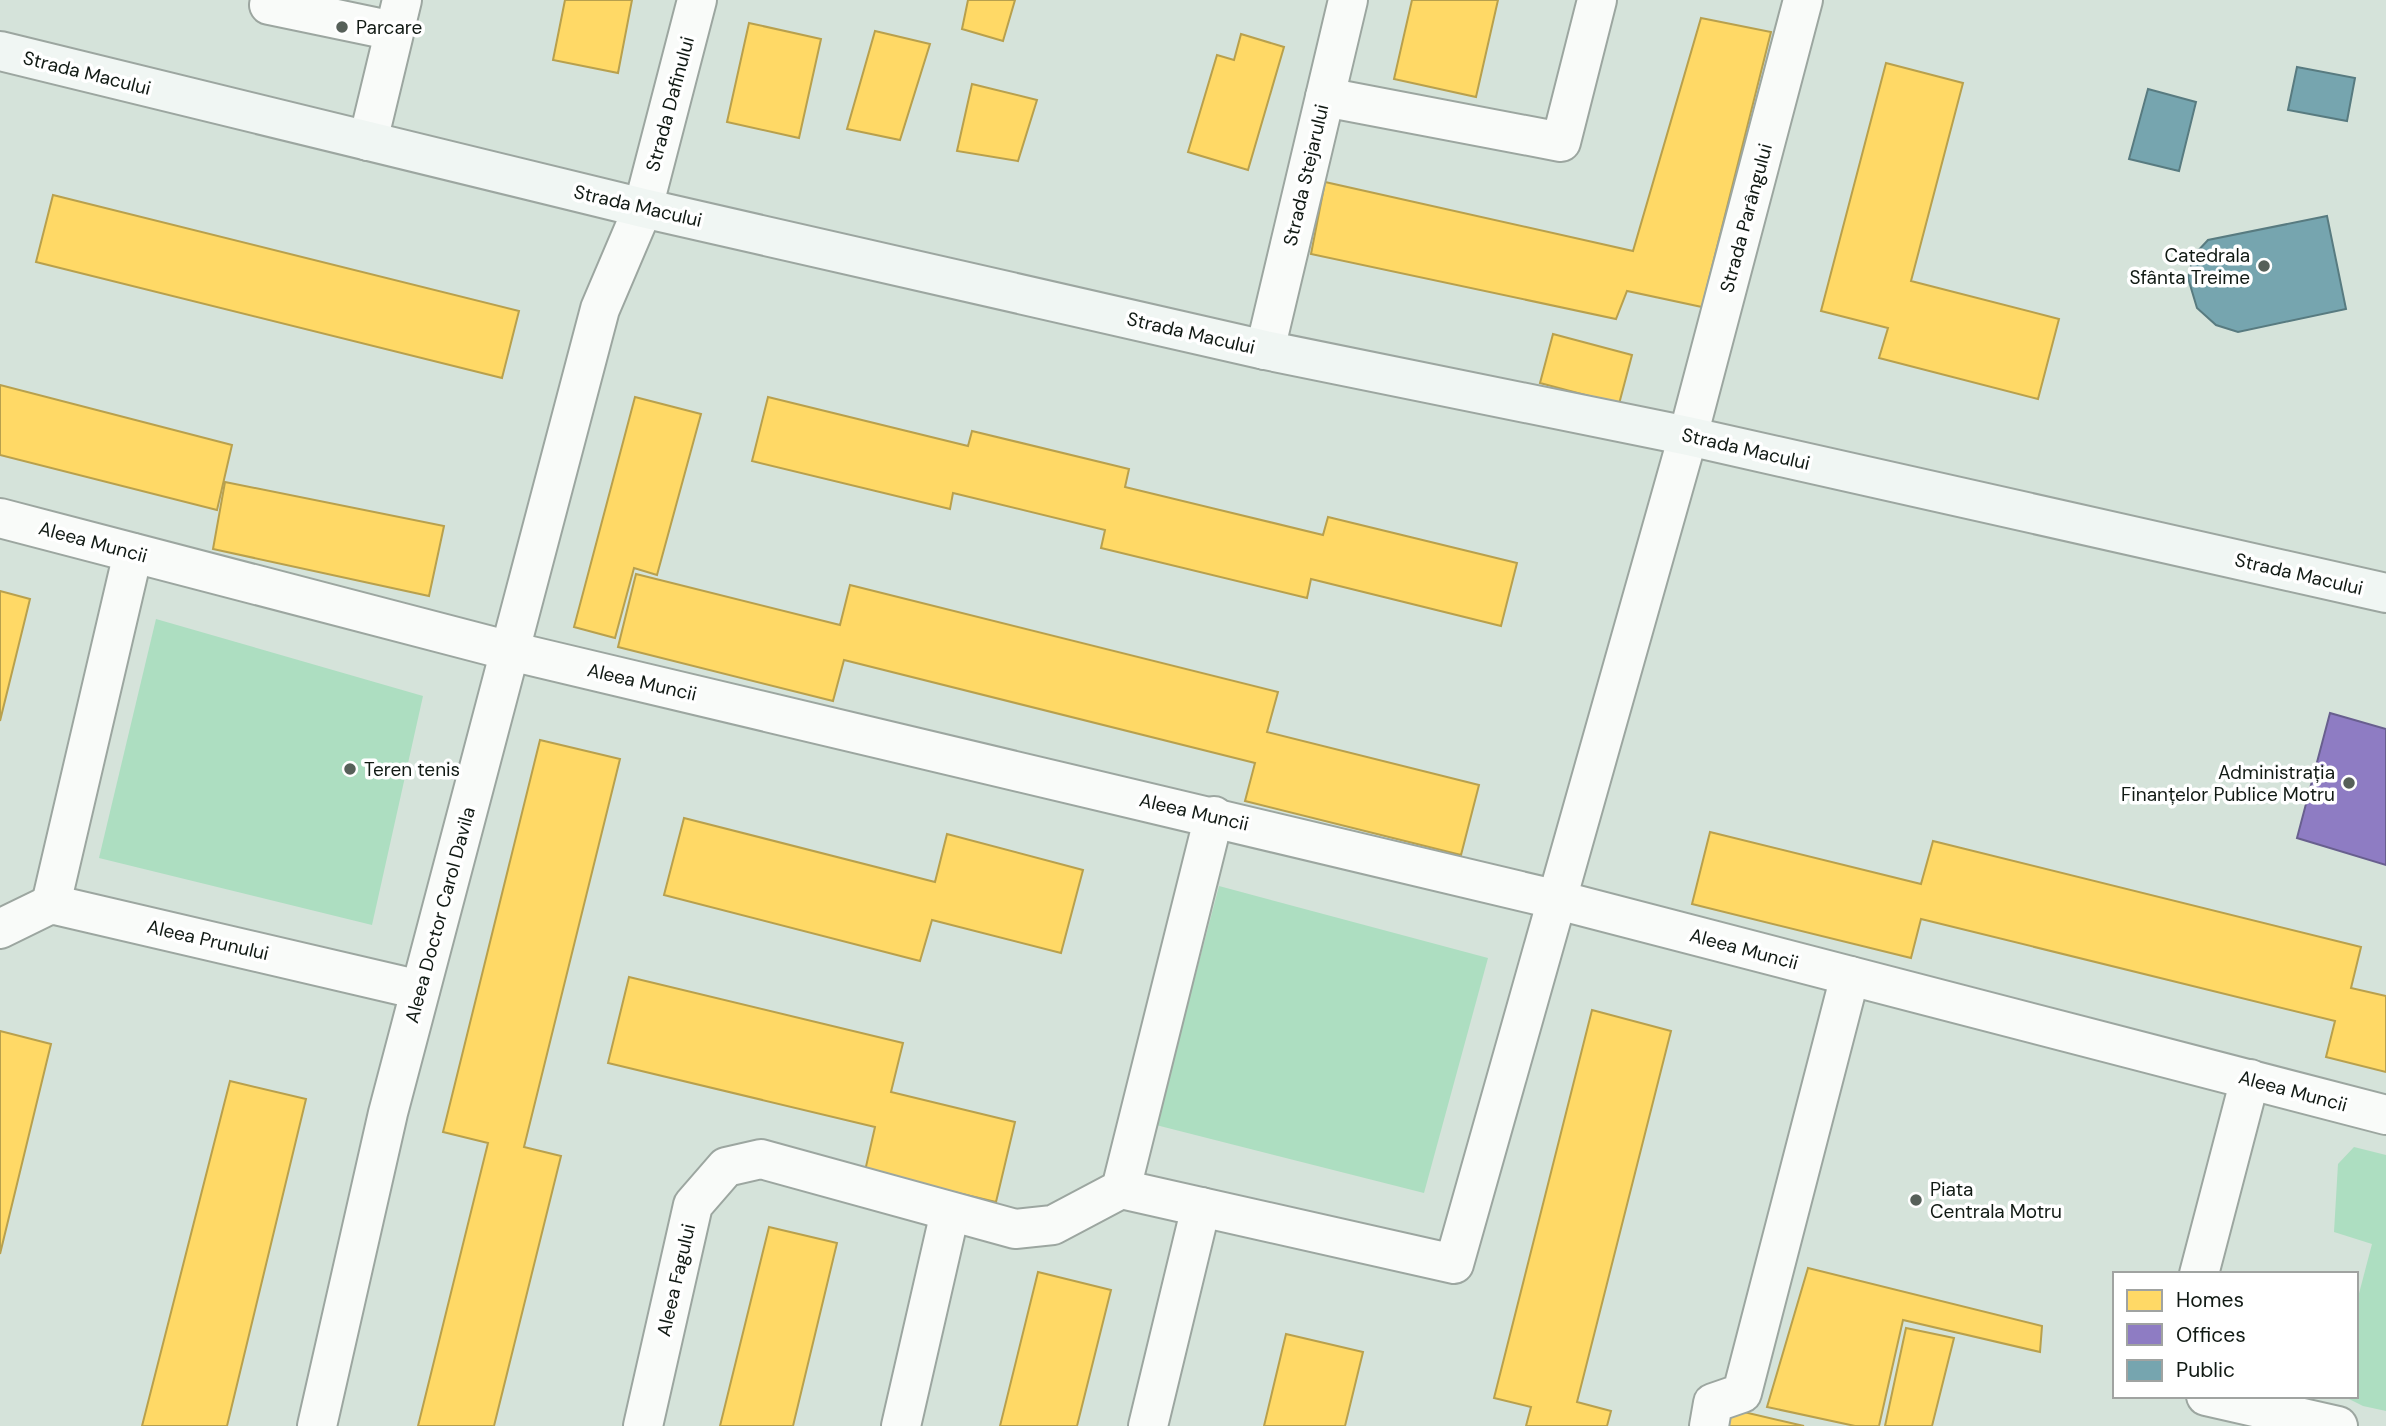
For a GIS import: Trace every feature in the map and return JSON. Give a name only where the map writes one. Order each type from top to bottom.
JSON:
[{"type":"street","points":[[270,0],[269,5],[398,15],[368,141]]},
{"type":"street","name":"Strada Dafinului","points":[[643,208],[697,0]]},
{"type":"street","name":"Strada Stejarului","points":[[1265,350],[1348,0]]},
{"type":"street","points":[[1325,97],[1561,142],[1597,0]]},
{"type":"street","name":"Strada Parângului","points":[[1201,1207],[1454,1264],[1688,436],[1803,0]]},
{"type":"street","name":"Strada Macului","points":[[0,51],[643,208],[1265,350],[1688,436],[2386,593]]},
{"type":"street","name":"Aleea Doctor Carol Davila","points":[[317,1426],[388,1113],[600,309],[643,208]]},
{"type":"street","name":"Aleea Muncii","points":[[0,519],[510,651],[1214,816],[1558,900],[2386,1115]]},
{"type":"street","points":[[1,933],[51,904],[134,553]]},
{"type":"street","points":[[1148,1426],[1201,1207],[1121,1189],[1214,816]]},
{"type":"street","name":"Aleea Prunului","points":[[51,904],[420,990]]},
{"type":"street","points":[[1709,1426],[1713,1403],[1742,1393],[1850,976]]},
{"type":"street","points":[[2200,1272],[2250,1079]]},
{"type":"street","name":"Aleea Fagului","points":[[643,1426],[693,1205],[726,1167],[761,1159],[1015,1229],[1053,1225],[1121,1189]]},
{"type":"street","points":[[901,1426],[950,1212]]},
{"type":"street","points":[[2215,1398],[2338,1426]]},
{"type":"green space","points":[[156,619],[423,696],[372,925],[99,858]]},
{"type":"green space","points":[[1219,886],[1488,958],[1424,1193],[1156,1125]]},
{"type":"green space","points":[[2354,1147],[2386,1155],[2386,1411],[2363,1406],[2347,1398],[2358,1398],[2358,1297],[2372,1244],[2334,1232],[2338,1164]]},
{"type":"building: Homes","points":[[565,0],[632,0],[618,73],[553,60]]},
{"type":"building: Homes","points":[[968,0],[1015,0],[1003,41],[962,29]]},
{"type":"building: Homes","points":[[1412,0],[1498,0],[1476,97],[1394,79]]},
{"type":"building: Homes","points":[[1701,18],[1771,32],[1702,307],[1627,291],[1616,319],[1311,254],[1325,182],[1633,251]]},
{"type":"building: Homes","points":[[749,23],[821,39],[799,138],[727,122]]},
{"type":"building: Homes","points":[[875,31],[930,44],[900,140],[847,129]]},
{"type":"building: Homes","points":[[1241,34],[1284,47],[1248,170],[1188,152],[1217,55],[1234,60]]},
{"type":"building: Homes","points":[[1886,63],[1963,83],[1911,281],[2059,319],[2038,399],[1879,358],[1888,328],[1821,311]]},
{"type":"building: Homes","points":[[972,84],[1037,100],[1018,161],[957,151]]},
{"type":"building: Homes","points":[[53,195],[519,311],[502,378],[36,262]]},
{"type":"building: Homes","points":[[1553,334],[1632,355],[1619,404],[1540,383]]},
{"type":"building: Homes","points":[[0,385],[232,445],[217,510],[0,455]]},
{"type":"building: Homes","points":[[635,397],[701,414],[657,575],[634,568],[615,638],[574,627]]},
{"type":"building: Homes","points":[[768,397],[968,446],[972,431],[1129,469],[1125,487],[1323,535],[1328,517],[1517,563],[1501,626],[1311,579],[1307,598],[1101,548],[1105,530],[953,493],[950,509],[752,461]]},
{"type":"building: Homes","points":[[225,482],[444,526],[429,596],[213,549]]},
{"type":"building: Homes","points":[[636,574],[840,625],[850,585],[1278,692],[1267,732],[1479,785],[1461,855],[1245,801],[1255,763],[844,660],[833,701],[618,647]]},
{"type":"building: Homes","points":[[0,591],[30,599],[0,721]]},
{"type":"building: Homes","points":[[540,740],[620,759],[524,1147],[561,1156],[494,1426],[418,1426],[488,1143],[443,1132]]},
{"type":"building: Homes","points":[[684,818],[935,882],[947,834],[1083,870],[1061,953],[932,920],[920,961],[664,895]]},
{"type":"building: Homes","points":[[1710,832],[1921,884],[1933,841],[2361,947],[2351,988],[2386,996],[2386,1072],[2326,1057],[2335,1021],[1921,919],[1911,958],[1692,904]]},
{"type":"building: Homes","points":[[629,977],[903,1043],[891,1092],[1015,1122],[996,1202],[865,1171],[875,1127],[608,1063]]},
{"type":"building: Homes","points":[[1592,1010],[1671,1031],[1577,1402],[1611,1411],[1607,1426],[1526,1426],[1531,1407],[1494,1398]]},
{"type":"building: Homes","points":[[0,1031],[51,1044],[0,1254]]},
{"type":"building: Homes","points":[[230,1081],[306,1099],[227,1426],[142,1426]]},
{"type":"building: Homes","points":[[769,1227],[837,1243],[793,1426],[720,1426]]},
{"type":"building: Homes","points":[[1808,1268],[2042,1326],[2040,1352],[1903,1320],[1879,1426],[1855,1426],[1767,1407]]},
{"type":"building: Homes","points":[[1038,1272],[1111,1290],[1077,1426],[1000,1426]]},
{"type":"building: Homes","points":[[1906,1328],[1954,1338],[1932,1426],[1885,1426]]},
{"type":"building: Homes","points":[[1286,1334],[1363,1352],[1345,1426],[1264,1426]]},
{"type":"building: Homes","points":[[1731,1409],[1804,1426],[1726,1426]]},
{"type":"building: Offices","name":"Administrația Finanțelor Publice Motru","points":[[2330,713],[2386,729],[2386,865],[2297,838]]},
{"type":"building: Public","points":[[2297,67],[2355,78],[2347,121],[2288,110]]},
{"type":"building: Public","points":[[2148,89],[2196,102],[2179,171],[2129,159]]},
{"type":"building: Public","name":"Catedrala Sfânta Treime","points":[[2327,216],[2346,309],[2238,332],[2216,325],[2197,308],[2188,278],[2194,255],[2208,240]]},
{"type":"place","name":"Parcare","points":[[342,27]]},
{"type":"place","name":"Catedrala Sfânta Treime","points":[[2264,266]]},
{"type":"place","name":"Teren tenis","points":[[350,769]]},
{"type":"place","name":"Administrația Finanțelor Publice Motru","points":[[2349,783]]},
{"type":"place","name":"Piata Centrala Motru","points":[[1916,1200]]}]
